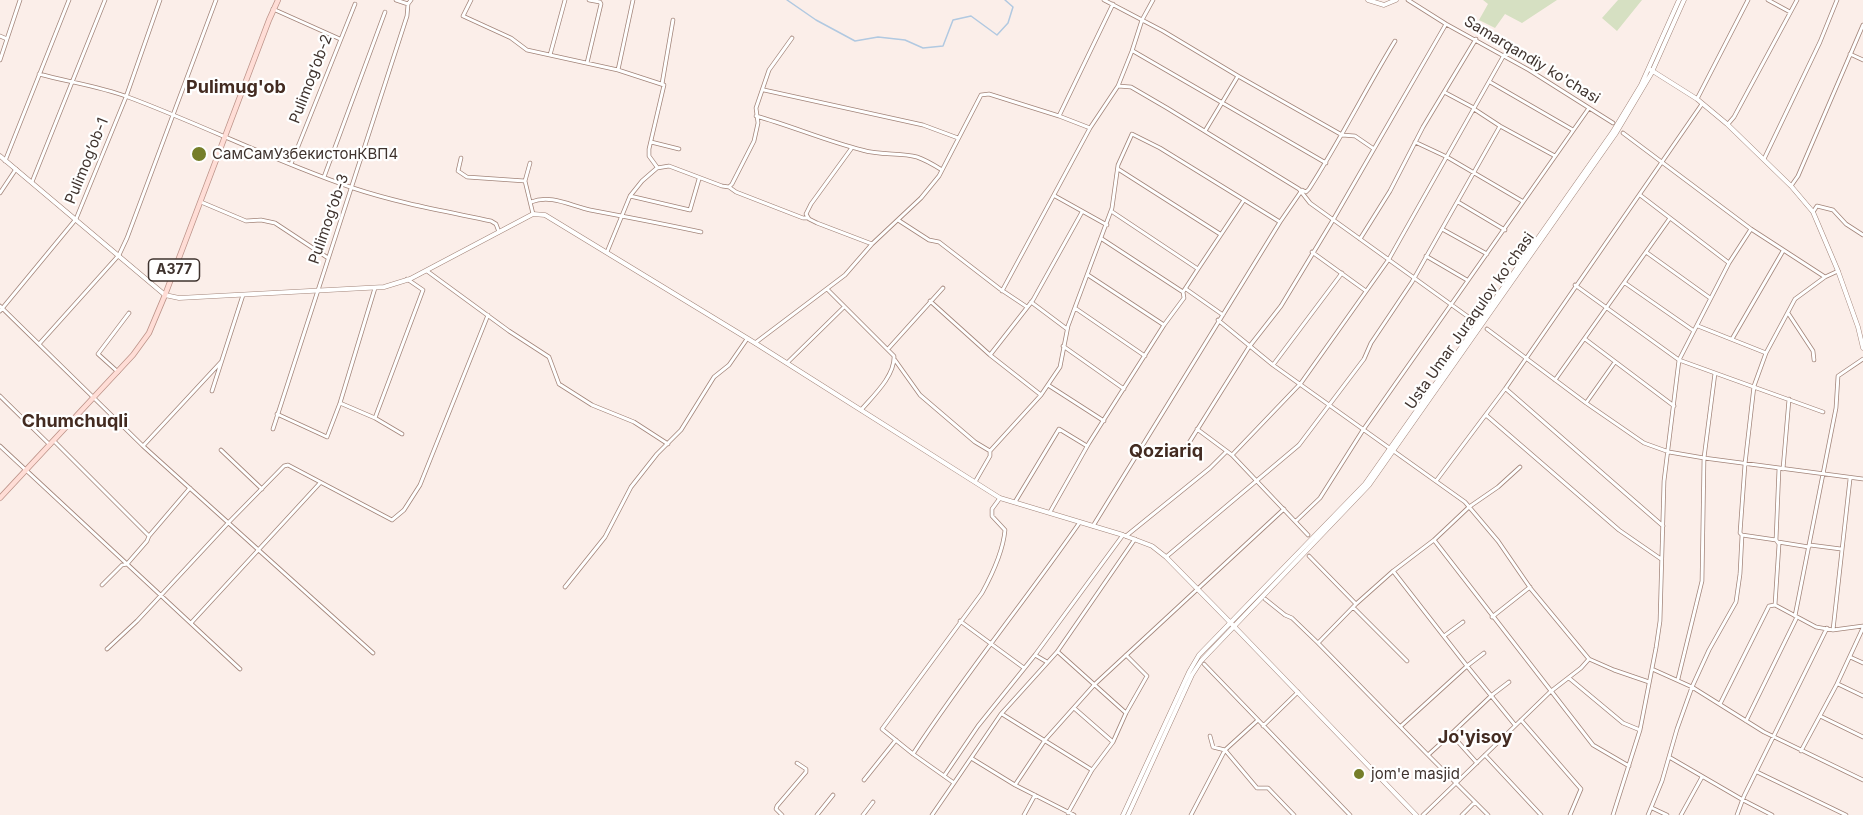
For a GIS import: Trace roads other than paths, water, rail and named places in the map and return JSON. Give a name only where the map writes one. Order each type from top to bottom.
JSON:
[{"type":"main road","name":"A377","points":[[0,498],[94,399],[149,333],[278,0]]},
{"type":"main road","points":[[1368,0],[1383,5],[1391,4],[1396,0]]},
{"type":"main road","name":"Usta Umar Juraqulov ko'chasi","points":[[1232,624],[1365,484],[1391,451],[1631,104],[1651,69],[1681,0]]},
{"type":"main road","points":[[1651,69],[1697,99],[1727,124],[1791,186],[1813,212],[1838,271],[1863,348]]},
{"type":"main road","points":[[0,156],[165,295],[179,298],[375,288],[407,279],[533,214],[545,215],[1000,498],[1124,535],[1152,546],[1166,557],[1232,624],[1416,815]]},
{"type":"main road","points":[[1123,815],[1189,672],[1199,655],[1232,624]]},
{"type":"main road","points":[[1128,815],[1192,675],[1232,624]]},
{"type":"street","points":[[0,60],[20,0]]},
{"type":"street","points":[[5,161],[69,0]]},
{"type":"street","points":[[32,183],[105,0]]},
{"type":"street","name":"Pulimog’ob-1","points":[[1,308],[76,219],[126,97],[160,0]]},
{"type":"street","points":[[40,344],[118,255],[127,238],[216,0]]},
{"type":"street","points":[[396,0],[410,2]]},
{"type":"street","points":[[471,0],[463,16],[511,38],[527,50],[618,70],[662,84]]},
{"type":"street","points":[[550,56],[565,0]]},
{"type":"street","points":[[587,63],[601,4],[589,0]]},
{"type":"street","points":[[618,70],[633,0]]},
{"type":"street","points":[[1104,0],[1342,135],[1355,136],[1374,149]]},
{"type":"street","points":[[1002,291],[1090,128],[1118,86],[1142,20],[1153,0]]},
{"type":"street","name":"Samarqandiy ko'chasi","points":[[1408,0],[1446,24],[1504,55],[1613,123]]},
{"type":"street","points":[[1697,99],[1748,0]]},
{"type":"street","points":[[1768,0],[1790,12]]},
{"type":"street","points":[[1727,124],[1734,117],[1797,0]]},
{"type":"street","points":[[1764,160],[1820,42],[1837,0]]},
{"type":"street","name":"Pulimog’ob-3","points":[[273,429],[316,291],[353,187],[410,2]]},
{"type":"street","name":"Pulimog’ob-2","points":[[291,164],[355,4]]},
{"type":"street","points":[[1059,116],[1113,4]]},
{"type":"street","points":[[273,9],[340,39]]},
{"type":"street","points":[[324,177],[385,12]]},
{"type":"street","points":[[657,168],[649,156],[665,87],[662,84],[673,20]]},
{"type":"street","points":[[1182,454],[1249,347],[1281,306],[1446,24]]},
{"type":"street","points":[[1791,186],[1798,176],[1863,25]]},
{"type":"street","points":[[0,36],[7,39]]},
{"type":"street","points":[[729,187],[754,141],[758,123],[756,116],[759,98],[764,90],[769,70],[792,38]]},
{"type":"street","points":[[1360,239],[1390,191],[1415,142],[1476,39]]},
{"type":"street","points":[[1118,86],[1131,87],[1306,192],[1326,163],[1395,41]]},
{"type":"street","points":[[1132,51],[1326,163]]},
{"type":"street","points":[[1850,54],[1863,60]]},
{"type":"street","points":[[1232,455],[1301,383],[1389,259],[1504,55]]},
{"type":"street","points":[[39,74],[126,97],[353,187],[410,205],[491,220],[496,224],[499,232]]},
{"type":"street","points":[[1205,131],[1238,76]]},
{"type":"street","points":[[1490,82],[1573,130]]},
{"type":"street","points":[[764,90],[923,125],[958,138]]},
{"type":"street","points":[[1444,92],[1555,156]]},
{"type":"street","points":[[754,343],[845,275],[872,244],[929,189],[942,170],[978,98],[985,93],[1090,128]]},
{"type":"street","points":[[1436,481],[1486,415],[1702,104]]},
{"type":"street","points":[[1296,521],[1320,498],[1363,430],[1467,280],[1505,230],[1522,201],[1588,108]]},
{"type":"street","points":[[756,116],[864,151],[881,155],[918,157],[942,170]]},
{"type":"street","points":[[1166,557],[1299,445],[1364,359],[1371,343],[1414,278],[1500,126]]},
{"type":"street","points":[[1623,133],[1751,229],[1825,277]]},
{"type":"street","points":[[975,482],[990,456],[990,450],[1041,395],[1060,366],[1067,329],[1107,225],[1117,169],[1130,136],[1134,134],[1280,222]]},
{"type":"street","points":[[651,142],[679,149]]},
{"type":"street","points":[[1415,142],[1446,157],[1522,201]]},
{"type":"street","points":[[807,218],[807,210],[851,149]]},
{"type":"street","points":[[461,158],[458,171],[467,177],[525,181]]},
{"type":"street","points":[[530,163],[525,181],[533,214]]},
{"type":"street","points":[[607,252],[630,196],[657,168],[669,166],[729,187],[736,192],[872,244]]},
{"type":"street","points":[[1117,169],[1220,234]]},
{"type":"street","points":[[0,193],[16,170]]},
{"type":"street","points":[[630,196],[690,210],[699,178]]},
{"type":"street","points":[[1302,190],[1310,203],[1474,321]]},
{"type":"street","points":[[1093,526],[1218,320],[1302,190]]},
{"type":"street","points":[[1640,194],[1729,263]]},
{"type":"street","points":[[1055,195],[1107,225]]},
{"type":"street","points":[[531,202],[541,199],[557,201],[701,232]]},
{"type":"street","points":[[1050,512],[1088,446],[1164,325],[1184,298],[1184,291],[1244,200]]},
{"type":"street","points":[[200,202],[246,221],[261,220],[275,223],[328,258]]},
{"type":"street","points":[[1458,202],[1505,230]]},
{"type":"street","points":[[1813,212],[1817,206],[1833,210],[1846,224],[1863,235]]},
{"type":"street","points":[[1111,211],[1198,269]]},
{"type":"street","points":[[990,355],[1031,302],[1082,212]]},
{"type":"street","points":[[1555,380],[1670,218]]},
{"type":"street","points":[[898,220],[929,240],[939,242],[1002,291],[1027,307]]},
{"type":"street","points":[[1442,229],[1487,255]]},
{"type":"street","points":[[1613,815],[1640,730],[1660,621],[1664,481],[1679,360],[1729,263],[1751,229]]},
{"type":"street","points":[[1101,239],[1222,315]]},
{"type":"street","points":[[1732,339],[1783,250]]},
{"type":"street","points":[[1312,252],[1366,291]]},
{"type":"street","points":[[1646,252],[1710,298]]},
{"type":"street","points":[[1426,256],[1467,280]]},
{"type":"street","points":[[425,270],[508,331],[549,357],[559,384],[592,405],[634,422],[668,444]]},
{"type":"street","points":[[1648,815],[1692,687],[1709,650],[1736,602],[1740,574],[1742,535],[1740,533],[1745,464],[1755,386],[1766,353],[1795,299],[1825,277],[1838,271]]},
{"type":"street","points":[[1273,365],[1342,273]]},
{"type":"street","points":[[1088,274],[1164,325]]},
{"type":"street","points":[[375,418],[423,290],[407,279]]},
{"type":"street","points":[[1625,283],[1694,331]]},
{"type":"street","points":[[1575,285],[1679,360],[1823,412]]},
{"type":"street","points":[[277,414],[327,437],[340,403],[375,288]]},
{"type":"street","points":[[888,349],[943,288]]},
{"type":"street","points":[[826,289],[843,308],[892,353],[920,395],[975,442],[990,450]]},
{"type":"street","points":[[212,391],[243,295]]},
{"type":"street","points":[[930,301],[990,355],[1041,395]]},
{"type":"street","points":[[1031,302],[1067,329]]},
{"type":"street","points":[[1,308],[143,446],[373,652]]},
{"type":"street","points":[[786,364],[843,308]]},
{"type":"street","points":[[1074,308],[1145,356]]},
{"type":"street","points":[[1788,313],[1814,351],[1814,360]]},
{"type":"street","points":[[118,372],[98,354],[129,314]]},
{"type":"street","points":[[107,649],[137,621],[229,522],[285,466],[288,465],[392,520],[404,510],[420,485],[488,315]]},
{"type":"street","points":[[1218,320],[1273,365],[1465,502],[1589,659],[1649,682]]},
{"type":"street","points":[[1698,326],[1766,353]]},
{"type":"street","points":[[1486,328],[1525,359],[1644,443],[1669,452],[1704,458],[1863,479]]},
{"type":"street","points":[[565,587],[605,537],[631,487],[657,454],[681,430],[714,377],[729,365],[747,339]]},
{"type":"street","points":[[1585,339],[1674,406]]},
{"type":"street","points":[[1063,346],[1124,389]]},
{"type":"street","points":[[1746,721],[1796,617],[1836,408],[1838,376],[1863,359]]},
{"type":"street","points":[[861,410],[886,379],[895,360]]},
{"type":"street","points":[[143,446],[221,362]]},
{"type":"street","points":[[1586,403],[1615,362]]},
{"type":"street","points":[[1678,679],[1702,582],[1704,458],[1714,373]]},
{"type":"street","points":[[1048,385],[1104,421]]},
{"type":"street","points":[[1505,388],[1663,526]]},
{"type":"street","points":[[0,396],[50,445]]},
{"type":"street","points":[[1774,605],[1781,469],[1789,399]]},
{"type":"street","points":[[340,403],[375,418],[402,434]]},
{"type":"street","points":[[1486,415],[1618,530],[1661,559]]},
{"type":"street","points":[[1015,502],[1059,429],[1088,446]]},
{"type":"street","points":[[1197,429],[1232,455],[1308,535]]},
{"type":"street","points":[[54,441],[150,536]]},
{"type":"street","points":[[0,446],[240,669]]},
{"type":"street","points":[[221,450],[261,489]]},
{"type":"street","points":[[944,776],[978,726],[1035,655],[1124,535],[1210,468],[1226,452]]},
{"type":"street","points":[[1318,643],[1393,571],[1434,540],[1469,507],[1498,487],[1520,467]]},
{"type":"street","points":[[1833,630],[1850,478]]},
{"type":"street","points":[[191,623],[320,483]]},
{"type":"street","points":[[102,585],[122,565],[127,564],[147,542],[190,488]]},
{"type":"street","points":[[954,783],[882,729],[982,593],[993,573],[1005,530],[992,516],[992,509],[1000,498]]},
{"type":"street","points":[[1015,785],[1045,740],[1094,686],[1284,509]]},
{"type":"street","points":[[913,754],[941,712],[1080,522]]},
{"type":"street","points":[[1742,535],[1841,549]]},
{"type":"street","points":[[932,815],[1001,714],[1058,652],[1135,539]]},
{"type":"street","points":[[1434,540],[1593,745],[1629,766]]},
{"type":"street","points":[[1309,556],[1407,661]]},
{"type":"street","points":[[1393,571],[1516,725]]},
{"type":"street","points":[[1492,616],[1530,587]]},
{"type":"street","points":[[1265,599],[1292,618],[1318,643],[1488,815]]},
{"type":"street","points":[[1720,704],[1769,606],[1774,605],[1816,627],[1833,630],[1863,627],[1837,684],[1802,751]]},
{"type":"street","points":[[960,621],[1024,669]]},
{"type":"street","points":[[1444,636],[1463,622]]},
{"type":"street","points":[[1737,815],[1763,756],[1827,628]]},
{"type":"street","points":[[1058,652],[1126,713]]},
{"type":"street","points":[[1401,726],[1484,653]]},
{"type":"street","points":[[1035,655],[1047,663]]},
{"type":"street","points":[[1068,813],[1092,770],[1113,742],[1147,676],[1126,655]]},
{"type":"street","points":[[1850,657],[1863,663]]},
{"type":"street","points":[[1423,815],[1550,692],[1589,659]]},
{"type":"street","points":[[1204,664],[1350,815]]},
{"type":"street","points":[[1652,669],[1678,679],[1774,737],[1863,780]]},
{"type":"street","points":[[1568,678],[1623,723],[1640,730]]},
{"type":"street","points":[[1428,755],[1509,682]]},
{"type":"street","points":[[1837,684],[1863,696]]},
{"type":"street","points":[[1263,726],[1298,692]]},
{"type":"street","points":[[1074,708],[1113,742]]},
{"type":"street","points":[[1001,714],[1092,770]]},
{"type":"street","points":[[1820,716],[1863,737]]},
{"type":"street","points":[[1191,815],[1225,750],[1258,720]]},
{"type":"street","points":[[1521,720],[1581,789],[1570,815]]},
{"type":"street","points":[[1450,734],[1477,763]]},
{"type":"street","points":[[1210,735],[1214,747],[1225,750],[1257,788],[1268,788],[1294,815]]},
{"type":"street","points":[[864,780],[896,740]]},
{"type":"street","points":[[1485,755],[1541,815]]},
{"type":"street","points":[[1669,757],[1743,801],[1772,815]]},
{"type":"street","points":[[972,758],[1015,785],[1074,815]]},
{"type":"street","points":[[781,815],[776,809],[777,806],[806,772],[806,769],[797,763]]},
{"type":"street","points":[[1757,772],[1846,815]]},
{"type":"street","points":[[1681,815],[1702,777]]},
{"type":"street","points":[[817,815],[833,795]]},
{"type":"street","points":[[1024,815],[1035,795]]},
{"type":"street","points":[[863,815],[873,802]]},
{"type":"street","points":[[1462,815],[1475,802]]},
{"type":"street","points":[[1652,807],[1666,815]]},
{"type":"waterway","points":[[787,0],[816,20],[855,41],[878,37],[905,40],[923,48],[943,46],[953,20],[971,16],[997,35],[1008,23],[1013,7],[1005,0]]},
{"type":"place","name":"СамСамУзбекистонКВП4","points":[[199,154]]},
{"type":"place","name":"jom'e masjid","points":[[1359,774]]},
{"type":"district","name":"Pulimug'ob","points":[[236,88]]},
{"type":"district","name":"Chumchuqli","points":[[75,422]]},
{"type":"district","name":"Qoziariq","points":[[1166,452]]},
{"type":"district","name":"Jo'yisoy","points":[[1475,738]]}]
